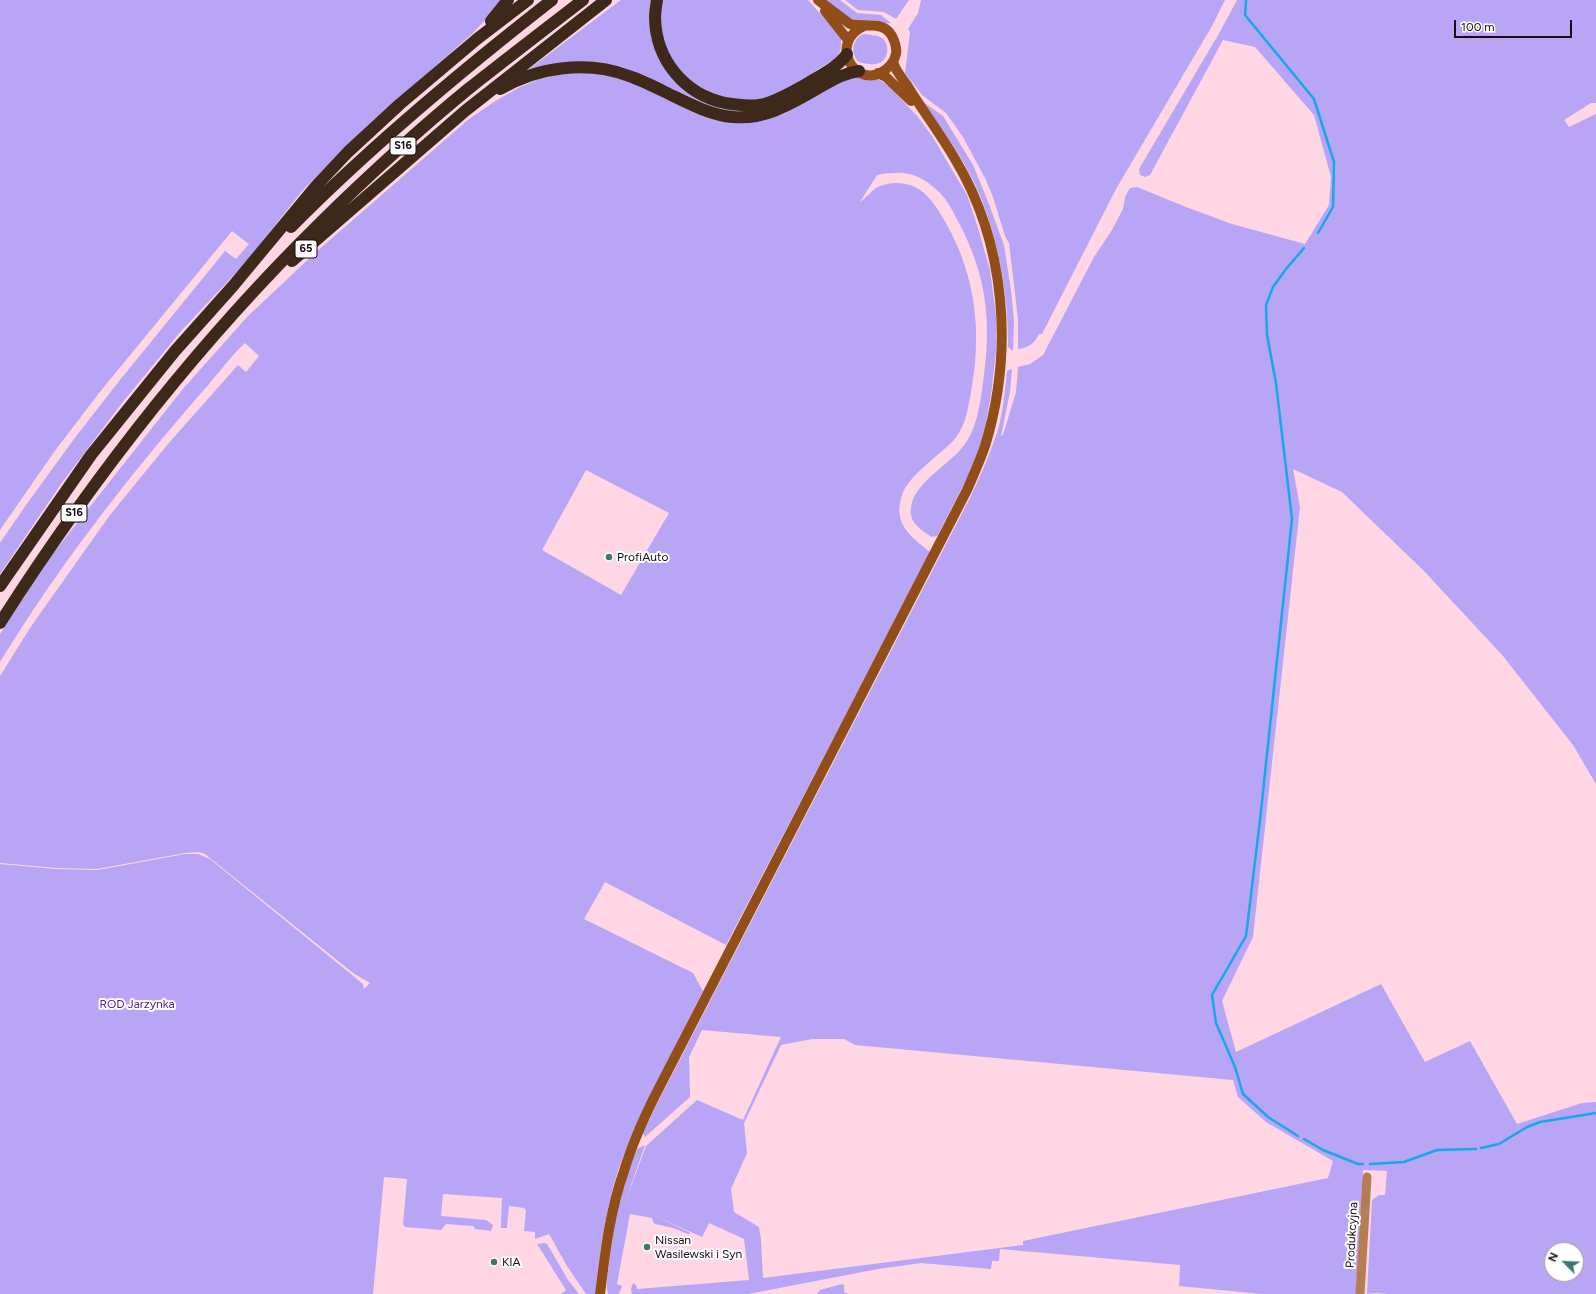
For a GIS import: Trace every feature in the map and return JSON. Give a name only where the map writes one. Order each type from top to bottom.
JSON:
[{"type":"highway","points":[[477,38],[508,0]]},
{"type":"highway","name":"S16","points":[[0,586],[91,455],[175,351],[233,286],[316,186],[348,152],[400,104],[477,38],[528,0]]},
{"type":"highway","name":"S16","points":[[233,286],[358,162],[451,81],[552,0]]},
{"type":"highway","name":"S16","points":[[0,623],[36,567],[87,494],[190,363],[239,308],[319,224],[411,139],[466,91],[583,0]]},
{"type":"highway","name":"65","points":[[239,308],[465,111],[606,0]]},
{"type":"highway","points":[[657,0],[655,18],[659,42],[665,58],[683,83],[701,95],[719,102],[745,106],[763,104],[778,99],[796,90],[831,68],[843,60],[847,54]]},
{"type":"highway","points":[[465,111],[502,88],[523,78],[547,71],[575,67],[592,67],[628,75],[709,112],[732,117],[754,117],[789,105],[844,74],[859,71]]},
{"type":"main road","points":[[816,0],[848,40]]},
{"type":"main road","points":[[816,0],[850,24],[878,26],[884,28],[890,34],[896,48],[893,62],[887,69],[878,74]]},
{"type":"main road","points":[[864,26],[858,29],[848,40],[846,47],[849,61],[859,71],[886,77],[901,90],[926,117]]},
{"type":"main road","points":[[600,1294],[607,1243],[616,1196],[623,1171],[652,1101],[967,490],[985,446],[994,411],[1002,356],[1002,315],[997,275],[990,241],[974,195],[955,159],[926,117],[893,62]]},
{"type":"street","name":"Produkcyjna","points":[[1360,1294],[1367,1177]]},
{"type":"green space","points":[[0,0],[501,0],[490,15],[473,33],[366,127],[302,191],[246,262],[182,330],[122,403],[61,484],[0,574],[0,543],[74,439],[225,251],[236,259],[249,244],[232,231],[99,393],[54,452],[0,530]]},
{"type":"green space","points":[[621,0],[653,0],[659,58],[674,81],[694,97],[724,109],[762,111],[724,111],[704,105],[624,69],[521,75]]},
{"type":"green space","points":[[662,0],[808,0],[841,37],[840,50],[836,58],[784,91],[761,99],[739,101],[721,98],[685,78],[671,61],[662,41],[660,21]]},
{"type":"green space","points":[[826,0],[840,0],[857,13],[881,15],[891,23],[850,19]]},
{"type":"green space","points":[[845,0],[909,0],[896,19],[884,12],[858,10]]},
{"type":"green space","points":[[921,0],[1225,0],[1212,26],[1116,189],[1042,334],[1039,334],[1033,343],[1026,347],[1018,349],[1018,319],[1009,243],[1005,236],[986,180],[963,137],[946,113],[922,95],[905,73],[910,32],[908,29],[918,13]]},
{"type":"green space","points":[[1237,0],[1596,0],[1596,103],[1591,103],[1564,120],[1569,127],[1596,114],[1596,784],[1573,745],[1503,656],[1424,571],[1342,492],[1293,469],[1300,507],[1253,937],[1222,1001],[1236,1052],[1381,984],[1425,1062],[1470,1041],[1517,1124],[1582,1103],[1596,1102],[1596,1294],[1367,1294],[1372,1200],[1379,1195],[1385,1195],[1387,1171],[1363,1170],[1356,1294],[1262,1294],[1179,1286],[1180,1265],[1000,1249],[999,1261],[992,1261],[991,1269],[921,1263],[878,1269],[748,1294],[632,1294],[631,1289],[633,1283],[636,1285],[637,1289],[749,1280],[744,1239],[709,1223],[702,1237],[651,1214],[691,1233],[688,1234],[673,1228],[655,1224],[652,1218],[630,1214],[617,1284],[622,1286],[619,1294],[608,1294],[608,1276],[619,1201],[627,1173],[638,1148],[645,1145],[625,1203],[646,1146],[697,1100],[743,1120],[781,1037],[702,1030],[689,1057],[690,1097],[645,1137],[643,1133],[660,1098],[972,494],[997,433],[1005,395],[1007,371],[1012,369],[1010,392],[1001,436],[1003,435],[1016,392],[1018,367],[1030,364],[1043,355],[1094,257],[1112,230],[1123,209],[1125,197],[1130,188],[1137,187],[1232,224],[1305,244],[1329,205],[1331,177],[1314,115],[1255,47],[1223,40],[1150,175],[1145,177],[1140,175],[1139,169],[1221,30]],"holes":[[[812,1039],[844,1039],[855,1045],[1233,1080],[1238,1097],[1266,1122],[1333,1161],[1328,1178],[1023,1241],[1023,1245],[763,1278],[759,1227],[734,1212],[731,1189],[747,1153],[744,1123],[781,1045]]]},
{"type":"green space","points":[[864,34],[874,35],[884,40],[887,52],[886,57],[880,63],[867,64],[859,62],[856,59],[853,51],[854,46],[857,39]]},
{"type":"green space","name":"ROD Jarzynka","points":[[567,73],[590,73],[613,76],[758,121],[784,114],[850,76],[878,79],[890,87],[918,117],[932,136],[967,195],[990,270],[996,316],[996,351],[991,395],[984,433],[974,465],[937,536],[932,537],[916,525],[911,517],[911,507],[914,497],[927,480],[961,449],[974,427],[981,398],[986,360],[987,319],[985,299],[981,280],[968,241],[947,201],[941,194],[917,176],[902,173],[886,173],[877,175],[860,202],[876,188],[890,183],[908,184],[919,189],[931,200],[942,216],[957,245],[965,265],[974,306],[976,327],[974,370],[967,414],[962,427],[954,440],[923,468],[905,488],[900,505],[901,521],[910,534],[930,552],[726,945],[605,882],[584,919],[693,973],[703,991],[646,1104],[622,1159],[607,1213],[595,1294],[586,1294],[567,1266],[549,1234],[535,1239],[535,1232],[524,1231],[526,1210],[524,1208],[509,1206],[507,1228],[501,1228],[502,1198],[443,1194],[441,1216],[486,1220],[493,1225],[491,1231],[475,1229],[473,1226],[446,1224],[441,1230],[405,1227],[403,1224],[407,1179],[384,1177],[373,1294],[0,1294],[0,864],[56,869],[98,870],[185,854],[198,854],[210,859],[363,984],[364,989],[370,983],[353,973],[205,854],[199,852],[185,853],[97,869],[57,868],[0,863],[0,676],[32,625],[110,515],[168,444],[238,365],[246,372],[259,356],[245,343],[117,494],[45,593],[0,662],[0,634],[51,556],[182,390],[247,317],[315,253],[469,119],[497,100],[520,87],[542,78]],"holes":[[[586,470],[669,513],[621,595],[542,550]]]},
{"type":"green space","points":[[919,99],[943,116],[973,165],[987,199],[1004,245],[1014,321],[1013,351],[1008,347],[1008,325],[1003,278],[985,208],[961,158],[944,132]]},
{"type":"green space","points":[[537,1244],[547,1244],[568,1280],[579,1294],[561,1294],[566,1290]]},
{"type":"green space","points":[[842,1284],[844,1285],[844,1292],[848,1294],[817,1294],[820,1290]]},
{"type":"waterway","points":[[1246,1],[1245,15],[1314,99],[1334,162],[1333,207],[1318,233]]},
{"type":"waterway","points":[[1298,1136],[1268,1117],[1243,1094],[1235,1067],[1216,1023],[1212,995],[1246,936],[1292,519],[1276,383],[1267,335],[1266,305],[1273,287],[1304,248]]},
{"type":"waterway","points":[[1481,1148],[1499,1144],[1527,1127],[1540,1122],[1596,1113]]},
{"type":"waterway","points":[[1304,1139],[1323,1150],[1358,1164],[1363,1164]]},
{"type":"waterway","points":[[1370,1164],[1404,1162],[1437,1150],[1476,1149]]},
{"type":"place","name":"ProfiAuto","points":[[609,557]]},
{"type":"place","name":"Nissan Wasilewski i Syn","points":[[647,1247]]},
{"type":"place","name":"KIA","points":[[494,1262]]}]
